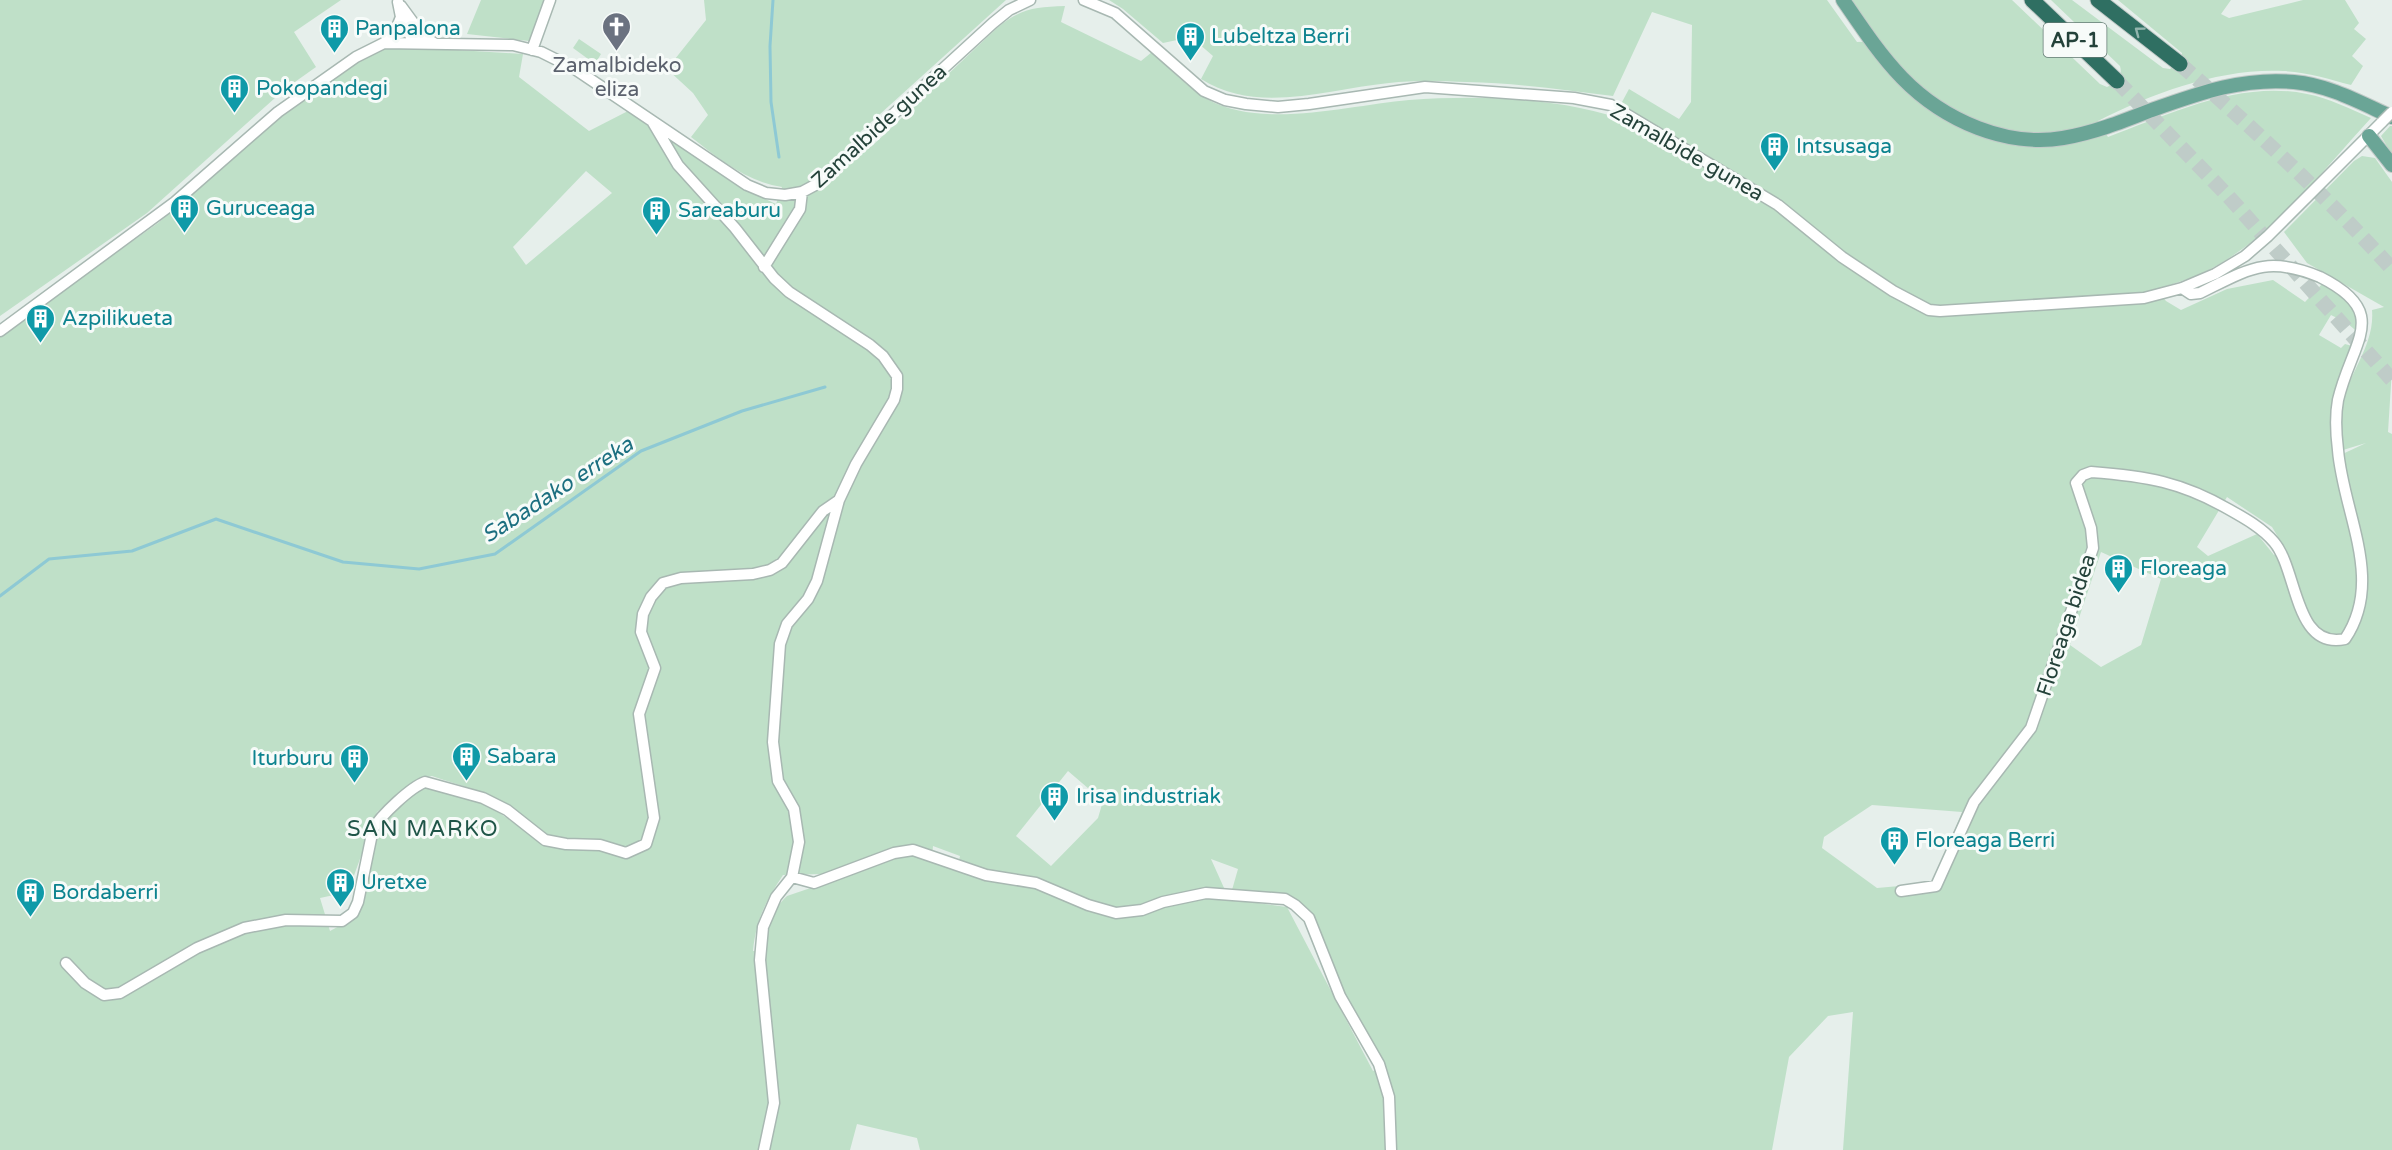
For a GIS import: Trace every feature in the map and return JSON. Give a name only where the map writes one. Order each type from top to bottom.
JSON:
[{"type":"highway","name":"AP-1","points":[[2032,0],[2117,81]]},
{"type":"highway","name":"AP-1","points":[[2098,0],[2180,64]]},
{"type":"main road","points":[[1843,0],[1890,67],[1920,96],[1953,118],[2005,136],[2038,140],[2080,135],[2195,94],[2253,82],[2309,84],[2330,90],[2389,117]]},
{"type":"main road","points":[[2369,136],[2392,165]]},
{"type":"street","points":[[532,50],[550,0]]},
{"type":"street","name":"Zamalbide gunea","points":[[384,43],[513,45],[532,50],[575,69],[736,179],[756,189],[777,195],[802,192],[824,179],[993,23],[1009,10],[1030,0]]},
{"type":"street","name":"Zamalbide gunea","points":[[1084,0],[1116,13],[1204,91],[1225,100],[1278,107],[1425,87],[1574,98],[1611,105],[1778,205],[1842,257],[1893,291],[1929,310],[1961,311],[2018,304],[2144,298],[2182,288]]},
{"type":"street","points":[[397,1],[401,17],[410,35],[420,42]]},
{"type":"street","points":[[397,1],[423,36],[434,43]]},
{"type":"street","points":[[0,331],[175,202],[278,112],[356,57],[384,43],[395,32],[401,17]]},
{"type":"street","points":[[2182,288],[2215,274],[2245,256],[2389,117]]},
{"type":"street","points":[[652,121],[678,165],[735,228],[764,267],[789,292],[870,345],[897,376],[894,400],[856,464],[839,500],[817,581],[808,599],[787,624],[780,644],[774,742],[778,781],[794,809],[799,842],[792,877],[776,897],[763,927],[760,960],[774,1103],[764,1150]]},
{"type":"street","points":[[764,267],[800,209],[802,192]]},
{"type":"street","name":"Floreaga bidea","points":[[1900,891],[1936,886],[1974,802],[2031,728],[2093,548],[2091,528],[2076,483],[2083,475],[2091,472],[2147,477],[2190,489],[2220,504],[2253,523],[2277,545],[2308,622],[2322,639],[2333,641],[2345,639],[2355,623],[2364,586],[2358,542],[2338,452],[2337,425],[2338,401],[2366,332],[2368,317],[2365,307],[2361,300],[2328,281],[2283,265],[2255,268],[2200,293],[2191,294],[2182,288]]},
{"type":"street","points":[[66,963],[94,990],[104,995],[120,993],[197,948],[244,928],[286,920],[342,921],[353,913],[358,902],[373,829],[378,820],[416,785],[425,782],[459,790],[491,802],[507,810],[545,840],[566,844],[600,844],[626,853],[646,844],[654,818],[639,714],[655,668],[641,632],[643,614],[651,597],[663,583],[681,578],[753,574],[770,570],[782,563],[823,511],[839,500]]},
{"type":"street","points":[[792,877],[814,883],[894,853],[914,850],[986,875],[1036,883],[1088,905],[1116,913],[1142,910],[1163,902],[1206,893],[1285,899],[1296,904],[1308,918],[1340,996],[1379,1064],[1389,1097],[1391,1150]]},
{"type":"green space","points":[[0,0],[341,0],[294,32],[316,67],[285,89],[147,213],[0,316]]},
{"type":"green space","points":[[481,0],[545,0],[529,41],[467,34]]},
{"type":"green space","points":[[704,0],[1006,0],[858,134],[873,145],[1006,21],[1029,10],[1054,6],[1065,6],[1061,22],[1141,61],[1152,52],[1185,83],[1207,99],[1229,108],[1253,113],[1306,113],[1409,100],[1493,98],[1579,108],[1633,123],[1622,102],[1629,89],[1679,119],[1691,102],[1692,25],[1652,12],[1613,96],[1504,84],[1408,81],[1293,97],[1269,98],[1245,96],[1223,90],[1201,79],[1213,56],[1191,37],[1163,43],[1109,0],[1827,0],[1857,42],[1880,41],[1851,0],[2012,0],[2100,84],[2107,87],[2118,79],[2121,73],[2120,66],[2051,0],[2072,0],[2163,68],[2170,69],[2181,60],[2182,53],[2118,0],[2231,0],[2221,14],[2229,18],[2303,0],[2345,0],[2359,23],[2354,29],[2366,39],[2352,56],[2363,66],[2351,85],[2318,76],[2283,71],[2235,74],[2211,78],[2164,92],[2098,121],[2108,137],[2180,110],[2231,95],[2282,91],[2323,98],[2371,118],[2292,205],[2248,244],[2225,261],[2200,274],[2157,289],[2166,301],[2181,310],[2227,289],[2273,280],[2305,302],[2322,284],[2357,303],[2361,335],[2347,323],[2331,315],[2319,335],[2341,348],[2345,344],[2356,347],[2339,388],[2333,414],[2334,458],[2366,443],[2343,450],[2340,429],[2341,408],[2344,395],[2369,336],[2372,310],[2384,307],[2307,263],[2284,232],[2354,161],[2362,156],[2375,158],[2392,182],[2392,369],[2388,432],[2392,434],[2392,1150],[1843,1150],[1853,1012],[1828,1016],[1789,1057],[1772,1150],[920,1150],[917,1138],[857,1124],[850,1150],[0,1150],[0,335],[158,223],[306,93],[380,49],[394,46],[523,54],[519,77],[589,131],[628,111],[739,187],[776,204],[782,187],[745,175],[691,137],[708,115],[693,93],[667,69],[706,20]],"holes":[[[586,171],[612,193],[526,265],[513,247]],[[2227,497],[2272,527],[2287,552],[2274,555],[2257,534],[2208,556],[2197,547]],[[2101,552],[2161,579],[2141,645],[2101,667],[2070,645]],[[1068,771],[1103,801],[1098,818],[1051,866],[1016,836]],[[432,776],[492,797],[518,814],[537,839],[488,805],[431,785],[419,789],[378,824],[356,917],[330,931],[320,898],[348,892],[377,812],[420,778]],[[1872,805],[1962,812],[1933,883],[1877,888],[1822,848],[1824,837]],[[933,846],[960,856],[957,869],[932,856]],[[882,855],[884,863],[787,896],[771,920],[765,949],[753,951],[759,920],[783,875],[823,874]],[[1211,859],[1238,869],[1232,890],[1290,897],[1306,907],[1315,920],[1344,992],[1383,1066],[1373,1071],[1287,907],[1229,899]]]},
{"type":"green space","points":[[579,39],[601,54],[595,64],[573,48]]},
{"type":"green space","points":[[2392,126],[2392,155],[2381,136]]},
{"type":"waterway","points":[[773,0],[770,46],[771,102],[779,157]]},
{"type":"waterway","name":"Sabadako erreka","points":[[0,596],[49,559],[132,551],[216,519],[343,562],[419,569],[495,554],[641,451],[742,411],[825,387]]},
{"type":"tunnel","points":[[2180,64],[2289,164],[2392,269]]},
{"type":"tunnel","points":[[2117,81],[2228,196],[2392,380]]},
{"type":"place","name":"Zamalbideko eliza","points":[[617,52]]},
{"type":"place","name":"Panpalona","points":[[334,54]]},
{"type":"place","name":"Lubeltza Berri","points":[[1190,62]]},
{"type":"place","name":"Pokopandegi","points":[[235,114]]},
{"type":"place","name":"Intsusaga","points":[[1775,172]]},
{"type":"place","name":"Guruceaga","points":[[185,234]]},
{"type":"place","name":"Sareaburu","points":[[657,236]]},
{"type":"place","name":"Azpilikueta","points":[[41,344]]},
{"type":"place","name":"Floreaga","points":[[2119,594]]},
{"type":"place","name":"Sabara","points":[[466,782]]},
{"type":"place","name":"Iturburu","points":[[354,784]]},
{"type":"place","name":"Irisa industriak","points":[[1055,822]]},
{"type":"place","name":"Floreaga Berri","points":[[1894,866]]},
{"type":"place","name":"Uretxe","points":[[340,908]]},
{"type":"place","name":"Bordaberri","points":[[31,918]]},
{"type":"district","name":"SAN MARKO","points":[[423,828]]}]
